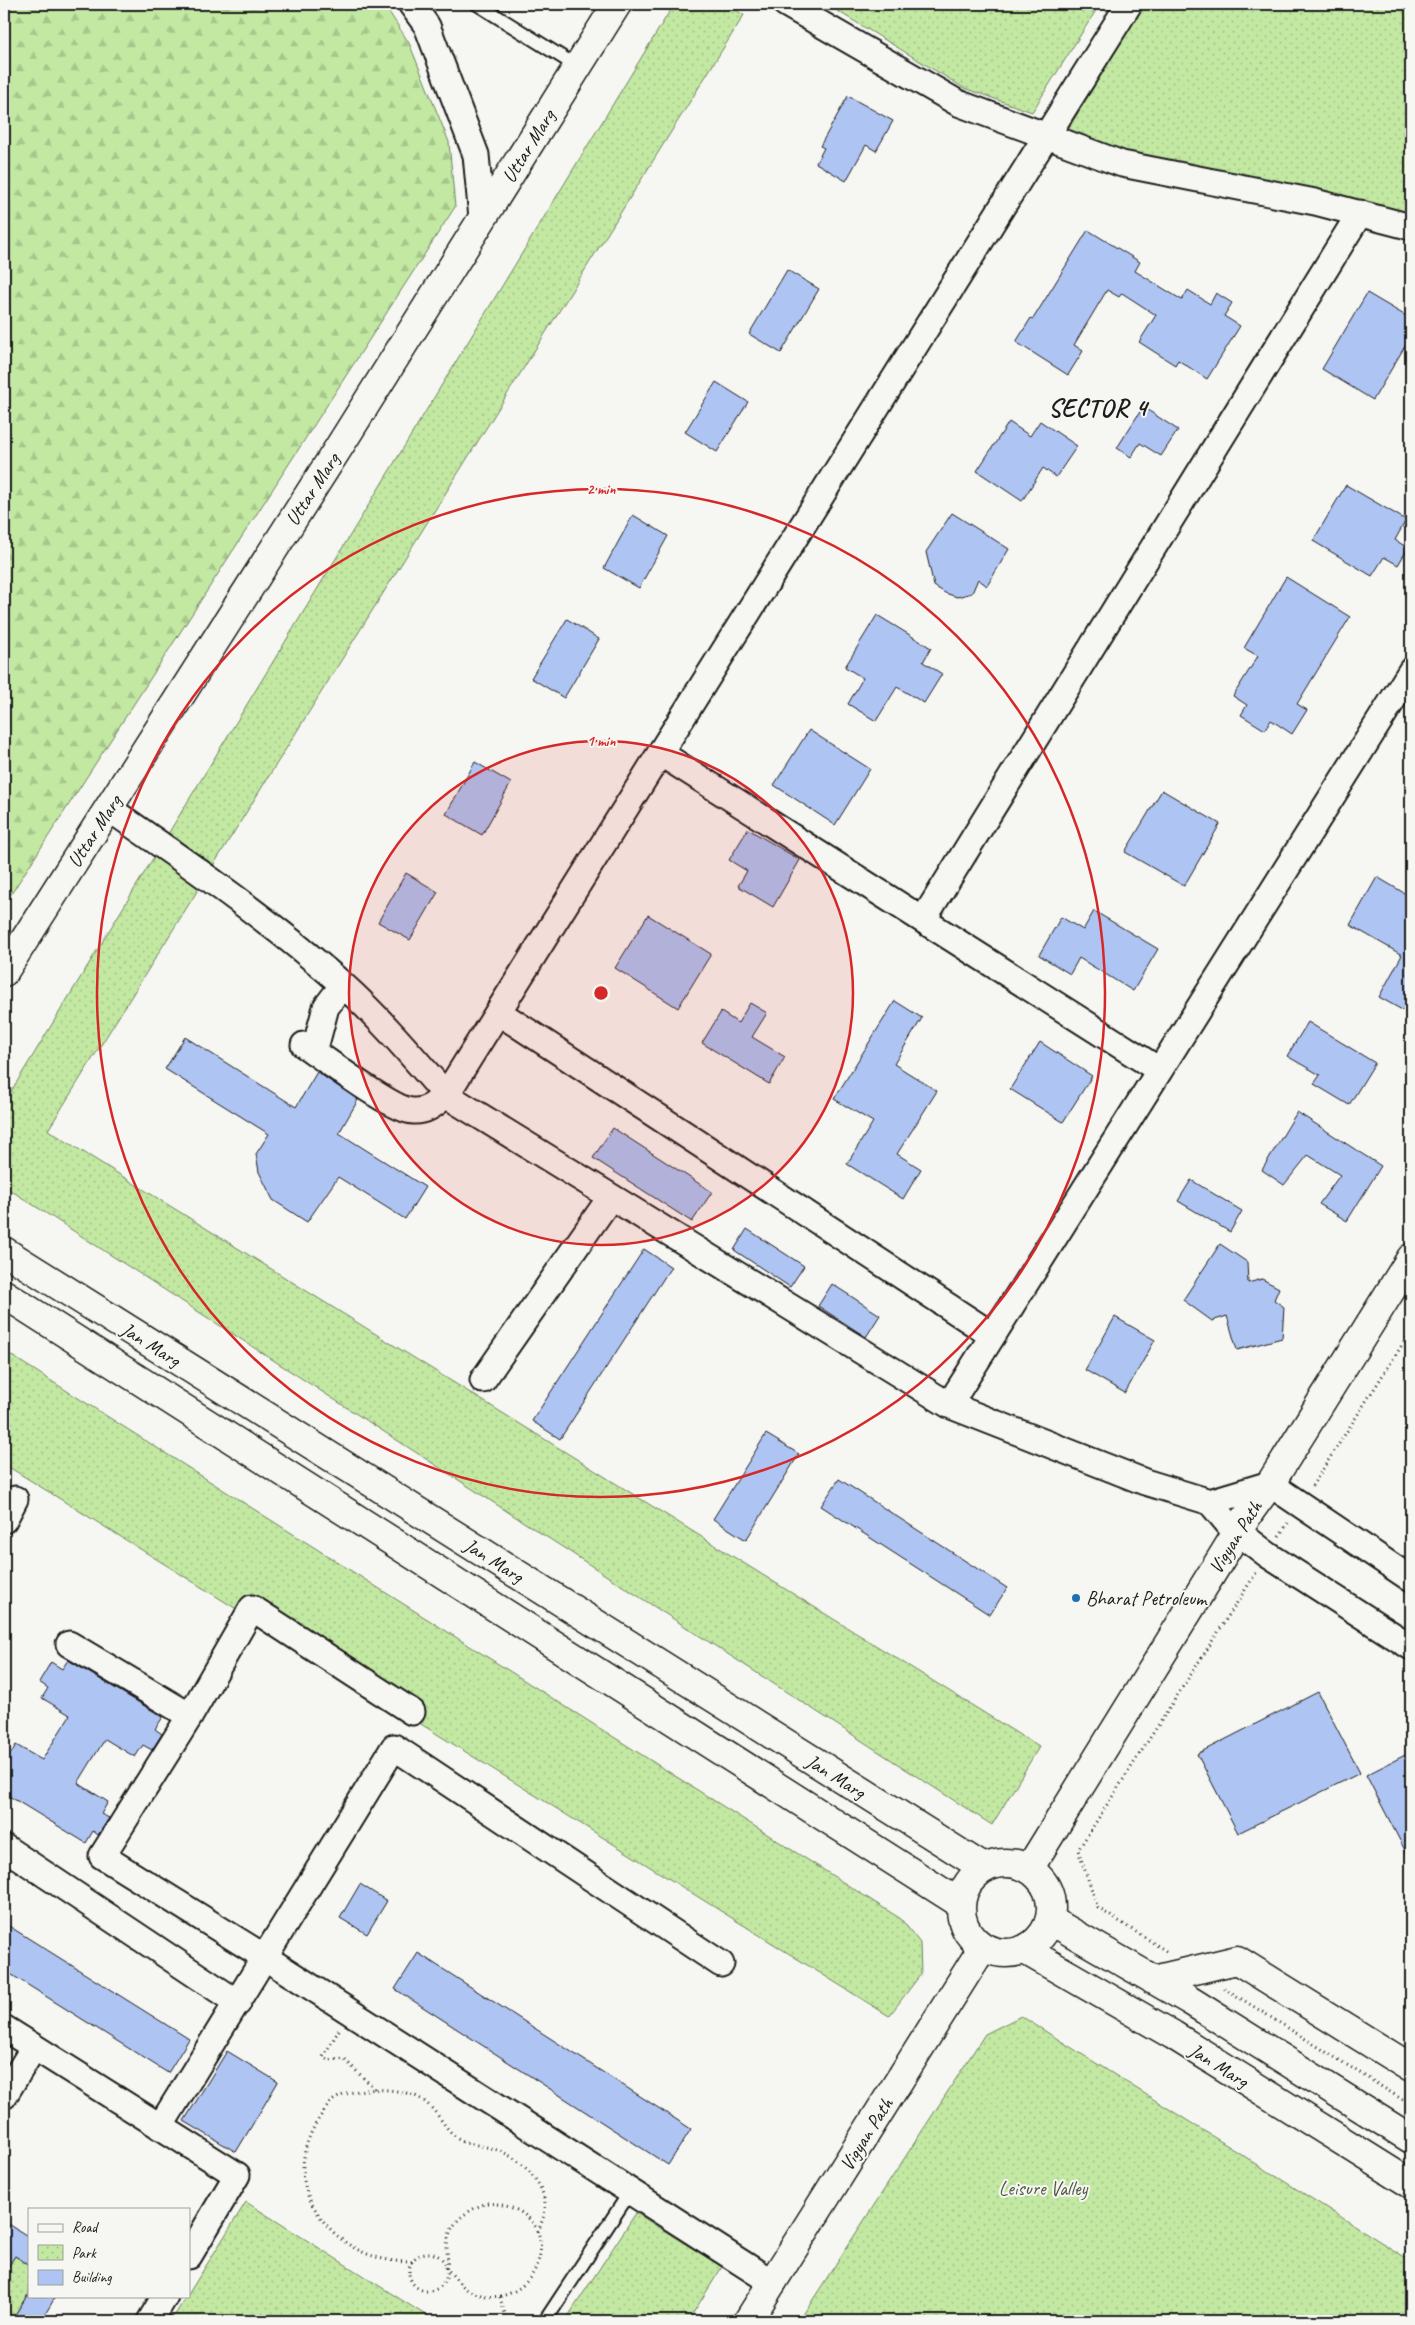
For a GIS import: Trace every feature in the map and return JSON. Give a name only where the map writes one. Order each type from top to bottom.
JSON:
[{"type":"main road","name":"Uttar Marg","points":[[4,972],[617,4]]},
{"type":"main road","name":"Jan Marg","points":[[4,1251],[984,1868]]},
{"type":"main road","name":"Vigyan Path","points":[[1029,1869],[1411,1258]]},
{"type":"main road","name":"Jan Marg","points":[[4,1294],[961,1904]]},
{"type":"main road","points":[[1004,1862],[1015,1863],[1029,1869],[1043,1881],[1050,1896],[1050,1920],[1045,1931],[1033,1945],[1025,1950],[997,1952],[983,1947],[971,1936],[962,1919],[961,1904],[967,1885],[984,1868],[1004,1862]]},
{"type":"main road","name":"Jan Marg","points":[[1050,1920],[1153,1980],[1411,2139]]},
{"type":"main road","name":"Vigyan Path","points":[[748,2321],[983,1947]]},
{"type":"main road","name":"Jan Marg","points":[[1025,1950],[1173,2035],[1411,2184]]},
{"type":"main road","points":[[1153,1980],[1237,1960],[1411,2068]]},
{"type":"street","points":[[411,4],[427,26],[476,155],[482,218]]},
{"type":"street","points":[[786,4],[958,103],[1122,164],[1315,202],[1411,226]]},
{"type":"street","points":[[343,985],[326,1007],[309,1048],[386,1100],[412,1112],[427,1110],[446,1095],[1128,4]]},
{"type":"street","points":[[923,920],[1360,213]]},
{"type":"street","points":[[948,1405],[1411,671]]},
{"type":"street","points":[[660,754],[1159,1070]]},
{"type":"street","points":[[108,808],[238,898],[343,985],[392,1033],[446,1095],[948,1405],[1145,1482],[1210,1502],[1238,1532],[1268,1555],[1411,1647]]},
{"type":"street","points":[[498,1012],[992,1335]]},
{"type":"street","points":[[483,1380],[610,1198]]},
{"type":"street","points":[[1210,1502],[1270,1484],[1411,1580]]},
{"type":"street","points":[[160,2127],[266,1958],[394,1747],[415,1706],[252,1608],[190,1716],[102,1856],[266,1958],[773,2282]]},
{"type":"street","points":[[70,1644],[190,1716]]},
{"type":"street","points":[[394,1747],[720,1964]]},
{"type":"street","points":[[4,1846],[238,2003]]},
{"type":"street","points":[[4,2028],[238,2175],[190,2254]]},
{"type":"street","points":[[4,2096],[34,2048]]},
{"type":"street","points":[[150,2321],[164,2298]]},
{"type":"lane","points":[[477,4],[578,67]]},
{"type":"lane","points":[[545,2321],[630,2192]]},
{"type":"path","points":[[1411,1331],[1078,1850],[1098,1908],[1411,2105]]},
{"type":"path","points":[[349,2012],[323,2057],[328,2060],[344,2059],[375,2090]]},
{"type":"path","points":[[412,2262],[392,2262],[359,2251],[340,2240],[322,2222],[312,2206],[302,2169],[304,2148],[313,2126],[332,2102],[349,2094],[369,2089],[415,2096],[430,2105],[451,2133],[461,2140],[510,2155],[525,2166],[537,2182],[544,2200],[545,2213],[538,2232]]},
{"type":"path","points":[[446,2268],[447,2274],[442,2285],[437,2289],[425,2291],[419,2289],[411,2280],[410,2268],[412,2262],[416,2258],[428,2254],[439,2258],[446,2268],[466,2289],[480,2296],[500,2297],[510,2295],[524,2288],[534,2276],[540,2262],[541,2247],[538,2232],[529,2219],[518,2209],[503,2204],[488,2203],[472,2208],[460,2218],[450,2231],[446,2246],[448,2262],[446,2268]]},
{"type":"path","points":[[500,2297],[507,2321]]},
{"type":"green space","points":[[4,4],[384,4],[409,43],[449,142],[455,207],[4,905]]},
{"type":"green space","points":[[674,4],[725,4],[744,15],[48,1130],[1039,1747],[992,1825],[4,1186],[4,1103]]},
{"type":"green space","points":[[826,4],[1100,4],[1032,112],[964,88]]},
{"type":"green space","points":[[1145,4],[1411,4],[1411,217],[1117,151],[1068,129]]},
{"type":"green space","points":[[4,1351],[901,1919],[920,1943],[921,1974],[889,2016],[4,1464]]},
{"type":"green space","name":"Leisure Valley","points":[[1021,2016],[1411,2261],[1411,2321],[799,2321],[985,2034]]},
{"type":"green space","points":[[246,2202],[435,2321],[171,2321],[186,2298],[190,2298],[190,2291]]},
{"type":"green space","points":[[636,2213],[722,2267],[688,2321],[565,2321]]},
{"type":"green space","points":[[15,2256],[28,2264],[28,2295],[11,2321],[4,2321],[4,2270]]},
{"type":"building","points":[[848,96],[893,121],[876,151],[866,145],[846,181],[816,163],[824,148],[820,146]]},
{"type":"building","points":[[1088,230],[1140,262],[1135,271],[1182,300],[1188,290],[1210,304],[1216,293],[1232,303],[1224,316],[1240,326],[1207,379],[1178,360],[1175,365],[1139,342],[1156,315],[1122,293],[1119,297],[1107,290],[1074,345],[1083,351],[1068,375],[1016,342],[1031,318],[1033,319]]},
{"type":"building","points":[[787,270],[819,289],[781,353],[749,334]]},
{"type":"building","points":[[1367,293],[1411,319],[1411,336],[1373,400],[1322,369]]},
{"type":"building","points":[[716,382],[748,402],[717,452],[685,432]]},
{"type":"building","points":[[1143,407],[1178,430],[1161,456],[1140,443],[1131,457],[1117,448]]},
{"type":"building","points":[[1040,421],[1077,446],[1056,477],[1043,468],[1022,501],[977,471],[1009,422],[1030,436]]},
{"type":"building","points":[[1346,485],[1406,520],[1395,540],[1408,548],[1398,565],[1384,557],[1372,576],[1313,541]]},
{"type":"building","points":[[952,513],[1009,549],[987,586],[978,579],[972,593],[957,597],[945,593],[934,586],[926,552]]},
{"type":"building","points":[[633,515],[668,536],[639,588],[604,568]]},
{"type":"building","points":[[1286,577],[1350,617],[1297,704],[1307,710],[1292,734],[1271,720],[1265,730],[1241,715],[1247,705],[1233,696],[1258,656],[1244,648]]},
{"type":"building","points":[[877,615],[931,648],[923,662],[942,674],[924,703],[897,687],[876,721],[848,704],[863,678],[845,667]]},
{"type":"building","points":[[567,619],[599,639],[564,698],[531,678]]},
{"type":"building","points":[[809,730],[870,769],[835,825],[774,785]]},
{"type":"building","points":[[475,762],[511,783],[482,835],[446,814]]},
{"type":"building","points":[[1162,790],[1220,824],[1184,886],[1125,852]]},
{"type":"building","points":[[748,829],[800,860],[773,907],[738,886],[747,871],[729,860]]},
{"type":"building","points":[[406,873],[438,892],[410,940],[378,922]]},
{"type":"building","points":[[1377,877],[1411,897],[1411,1015],[1379,997],[1402,955],[1350,925]]},
{"type":"building","points":[[1094,911],[1158,949],[1133,991],[1079,958],[1070,974],[1039,955],[1061,917],[1083,930]]},
{"type":"building","points":[[648,915],[711,954],[678,1008],[615,968]]},
{"type":"building","points":[[895,1001],[922,1018],[894,1064],[937,1091],[897,1154],[921,1169],[903,1199],[847,1164],[873,1122],[834,1099]]},
{"type":"building","points":[[750,1003],[767,1013],[752,1037],[785,1057],[769,1084],[702,1043],[721,1012],[738,1023]]},
{"type":"building","points":[[1308,1022],[1375,1063],[1349,1105],[1314,1084],[1320,1075],[1287,1056]]},
{"type":"building","points":[[185,1037],[296,1107],[317,1072],[358,1100],[339,1133],[425,1187],[405,1219],[338,1177],[307,1222],[273,1200],[259,1172],[256,1154],[269,1134],[165,1069]]},
{"type":"building","points":[[1040,1042],[1092,1076],[1063,1122],[1010,1089]]},
{"type":"building","points":[[1297,1112],[1381,1166],[1347,1221],[1319,1204],[1340,1175],[1308,1155],[1284,1185],[1262,1170]]},
{"type":"building","points":[[613,1128],[712,1192],[692,1222],[593,1158]]},
{"type":"building","points":[[1191,1180],[1242,1211],[1230,1232],[1178,1201]]},
{"type":"building","points":[[747,1229],[804,1266],[790,1287],[734,1250]]},
{"type":"building","points":[[1220,1244],[1247,1262],[1248,1283],[1262,1279],[1279,1288],[1274,1300],[1284,1307],[1282,1338],[1237,1350],[1227,1316],[1212,1321],[1183,1300]]},
{"type":"building","points":[[644,1249],[671,1267],[560,1439],[532,1421]]},
{"type":"building","points":[[832,1284],[880,1315],[866,1337],[818,1306]]},
{"type":"building","points":[[1115,1317],[1155,1340],[1125,1393],[1085,1370]]},
{"type":"building","points":[[766,1434],[799,1454],[746,1540],[713,1519]]},
{"type":"building","points":[[839,1479],[1007,1588],[990,1615],[821,1506]]},
{"type":"building","points":[[68,1660],[163,1717],[155,1729],[162,1734],[152,1750],[143,1745],[135,1757],[105,1739],[78,1783],[108,1802],[101,1814],[109,1818],[98,1835],[93,1831],[86,1843],[4,1793],[4,1751],[10,1755],[16,1745],[42,1760],[70,1715],[42,1698],[48,1688],[39,1682],[51,1662],[62,1669]]},
{"type":"building","points":[[1318,1692],[1360,1773],[1238,1833],[1197,1754]]},
{"type":"building","points":[[1411,1752],[1411,1862],[1366,1775]]},
{"type":"building","points":[[360,1884],[387,1901],[367,1934],[340,1918]]},
{"type":"building","points":[[4,1923],[189,2039],[168,2073],[4,1970]]},
{"type":"building","points":[[418,1953],[691,2129],[668,2165],[395,1989]]},
{"type":"building","points":[[227,2051],[278,2082],[236,2152],[184,2121]]},
{"type":"building","points":[[4,2221],[28,2236],[28,2264],[15,2256],[4,2273]]},
{"type":"building","points":[[27,2296],[28,2298],[55,2298],[41,2321],[11,2321]]},
{"type":"place","name":"Bharat Petroleum","points":[[1076,1598]]},
{"type":"district","name":"SECTOR 4","points":[[1098,407]]}]
